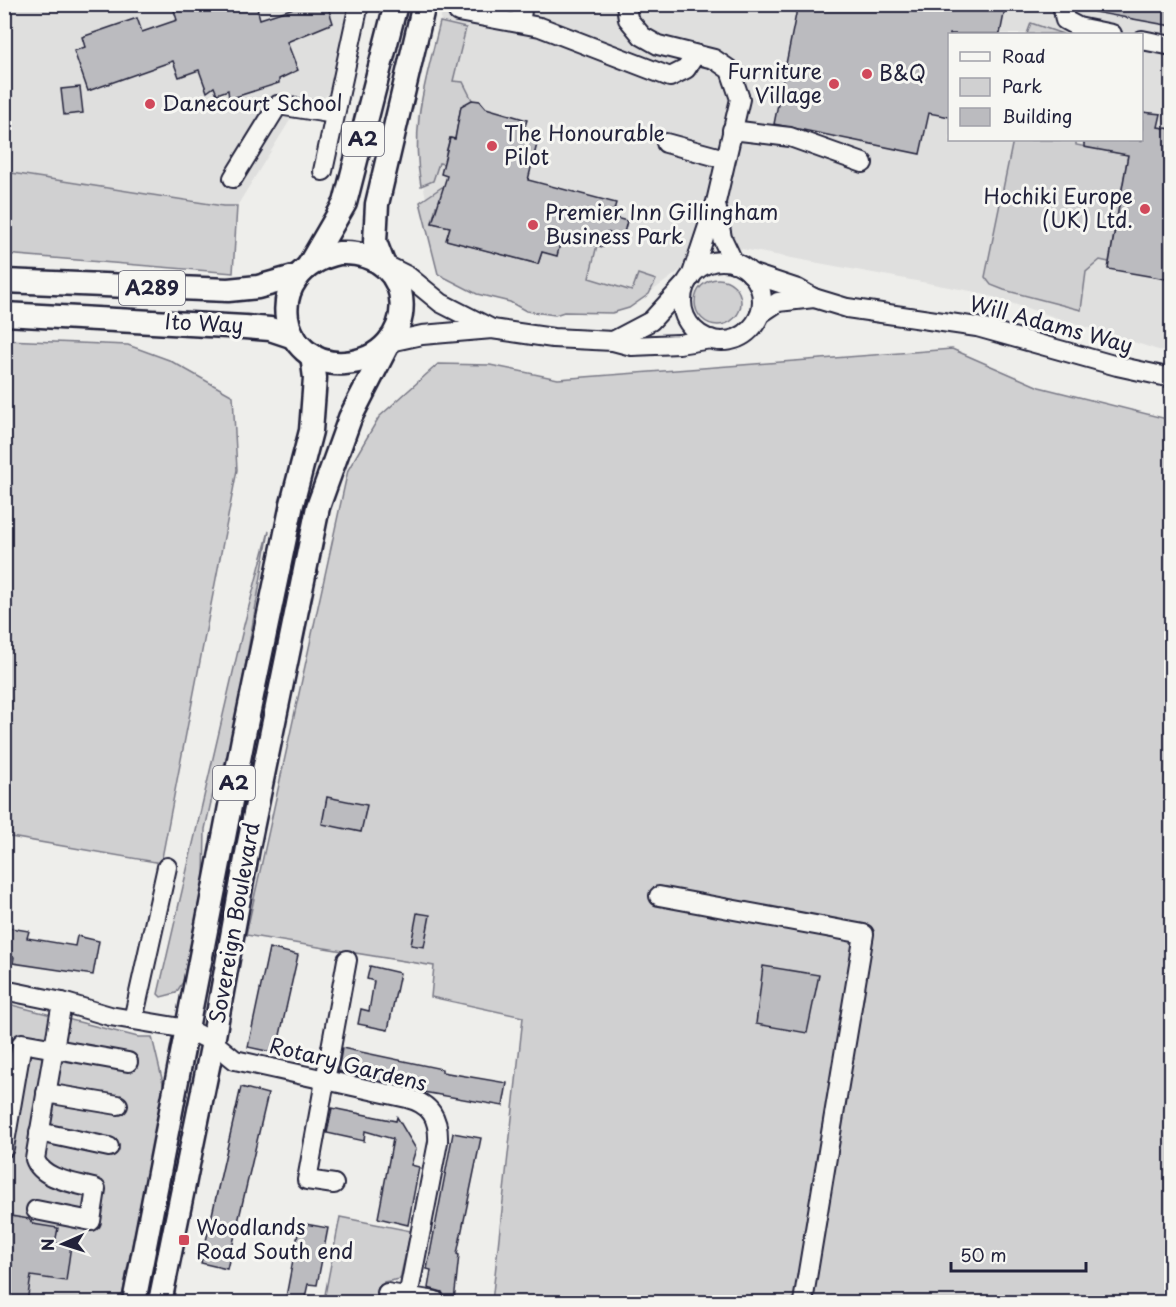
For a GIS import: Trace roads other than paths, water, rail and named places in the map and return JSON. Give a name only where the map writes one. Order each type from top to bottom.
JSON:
[{"type":"main road","name":"A2","points":[[303,270],[345,203],[396,4]]},
{"type":"main road","name":"A2","points":[[382,263],[375,242],[377,204],[424,4]]},
{"type":"main road","points":[[348,253],[367,255],[382,263],[397,284],[402,305],[400,320],[389,343],[370,357],[351,362],[331,362],[312,355],[294,337],[287,308],[290,291],[303,270],[324,257],[348,253]]},
{"type":"main road","name":"Ito Way","points":[[4,281],[228,290],[258,287],[303,270]]},
{"type":"main road","name":"Ito Way","points":[[4,314],[245,327],[283,332],[294,337]]},
{"type":"main road","name":"Sovereign Boulevard","points":[[163,1302],[248,848],[318,507],[350,418],[389,343]]},
{"type":"main road","name":"Sovereign Boulevard","points":[[134,1302],[285,538],[311,431],[315,378],[312,355]]},
{"type":"street","points":[[323,171],[359,4]]},
{"type":"street","points":[[626,4],[628,19],[642,36],[658,45],[714,59],[729,70],[740,99],[716,202],[682,295],[685,316],[698,333],[711,339]]},
{"type":"street","points":[[1062,4],[1065,20],[1077,27],[1107,33]]},
{"type":"street","points":[[458,12],[522,14],[540,27],[670,77],[686,69],[694,55]]},
{"type":"street","points":[[1143,40],[1172,46]]},
{"type":"street","points":[[233,177],[278,105],[335,114]]},
{"type":"street","points":[[732,130],[790,137],[863,163]]},
{"type":"street","points":[[666,143],[725,159]]},
{"type":"street","points":[[716,202],[722,238],[734,263]]},
{"type":"street","points":[[382,263],[408,276],[441,303],[492,329]]},
{"type":"street","points":[[389,343],[422,335],[492,329],[632,346],[711,339],[727,341],[741,336],[753,327],[760,314],[761,292],[750,273],[734,263],[710,263],[689,279],[651,321],[613,342]]},
{"type":"street","name":"Will Adams Way","points":[[750,273],[798,289],[813,298],[874,314],[977,327],[1117,366],[1172,378]]},
{"type":"street","name":"Will Adams Way","points":[[760,314],[778,302],[813,298]]},
{"type":"street","points":[[133,1020],[167,867]]},
{"type":"street","points":[[659,896],[864,934],[803,1302]]},
{"type":"street","points":[[334,1184],[307,1180],[347,960]]},
{"type":"street","name":"Rotary Gardens","points":[[4,990],[62,1002],[110,1016],[187,1029],[213,1042],[235,1060],[417,1101],[427,1106],[435,1117],[438,1142],[408,1297]]},
{"type":"street","points":[[36,1210],[91,1221],[96,1189],[52,1176],[37,1166],[35,1159],[62,1002]]},
{"type":"street","points":[[4,1148],[22,1043],[128,1062]]},
{"type":"street","points":[[46,1093],[118,1105]]},
{"type":"street","points":[[39,1132],[109,1147]]},
{"type":"street","points":[[4,1154],[35,1159]]},
{"type":"street","points":[[387,1293],[435,1301]]},
{"type":"place","name":"B&Q","points":[[867,74]]},
{"type":"place","name":"Furniture Village","points":[[834,84]]},
{"type":"place","name":"Danecourt School","points":[[150,104]]},
{"type":"place","name":"The Honourable Pilot","points":[[492,146]]},
{"type":"place","name":"Hochiki Europe (UK) Ltd.","points":[[1145,209]]},
{"type":"place","name":"Premier Inn Gillingham Business Park","points":[[533,225]]},
{"type":"place","name":"Woodlands Road South end","points":[[184,1240]]}]
